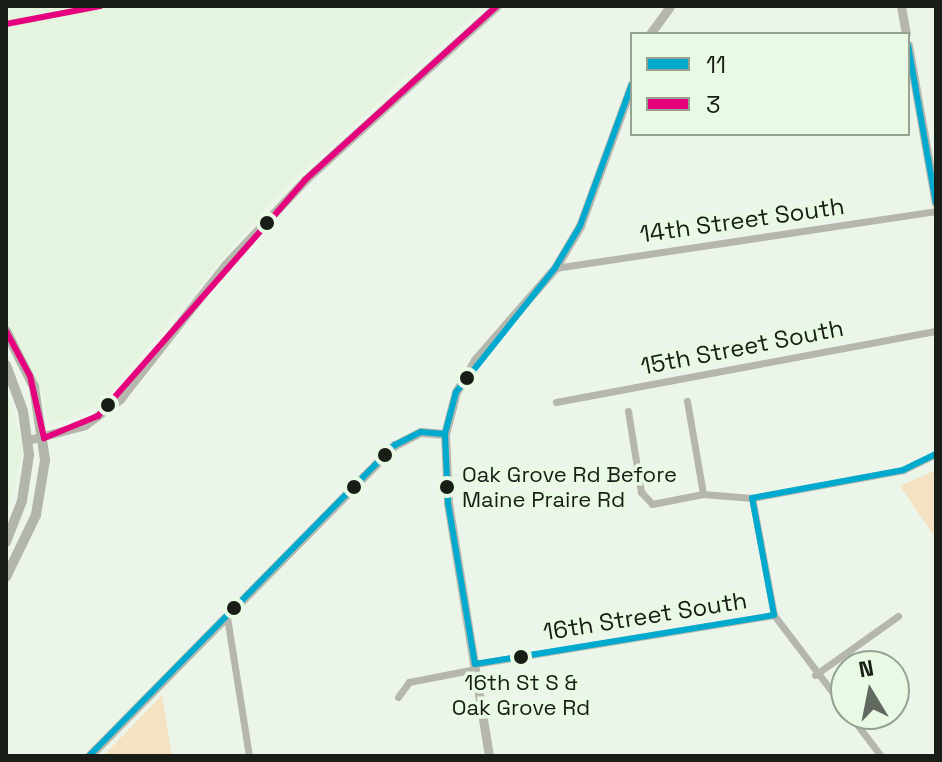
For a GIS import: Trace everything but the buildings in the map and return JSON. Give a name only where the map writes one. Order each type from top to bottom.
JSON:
[{"type":"main road","points":[[6,331],[30,376],[44,438],[36,515],[6,577]]},
{"type":"main road","points":[[6,365],[28,440],[25,492],[6,542]]},
{"type":"street","points":[[28,440],[85,425],[120,399],[225,265],[305,180],[497,6]]},
{"type":"street","points":[[651,32],[670,6]]},
{"type":"street","points":[[901,6],[906,32]]},
{"type":"street","points":[[910,66],[936,203]]},
{"type":"street","points":[[489,756],[448,503],[445,434],[456,392],[475,360],[555,268],[580,226],[627,111]]},
{"type":"street","name":"14th Street South","points":[[555,268],[936,211]]},
{"type":"street","name":"15th Street South","points":[[556,402],[936,331]]},
{"type":"street","points":[[687,401],[703,494]]},
{"type":"street","points":[[628,411],[647,500],[652,504],[703,494],[752,498],[903,470],[936,454]]},
{"type":"street","points":[[89,756],[395,445],[421,432],[445,434]]},
{"type":"street","points":[[752,498],[774,615],[815,675],[881,756]]},
{"type":"street","name":"16th Street South","points":[[398,697],[409,682],[475,667],[774,615]]},
{"type":"street","points":[[815,675],[898,616]]},
{"type":"street","points":[[227,617],[249,756]]},
{"type":"shaded area","points":[[6,6],[483,6],[273,199],[99,405],[50,426],[40,388],[6,323]]},
{"type":"shaded area","points":[[6,386],[23,448],[6,524]]},
{"type":"shaded area","points":[[936,470],[936,539],[900,486]]},
{"type":"shaded area","points":[[162,695],[172,756],[103,756]]},
{"type":"transit line","name":"3","points":[[6,24],[100,6]]},
{"type":"transit line","name":"3","points":[[6,331],[30,376],[44,438],[98,416],[305,180],[497,6]]},
{"type":"transit line","name":"11","points":[[910,56],[936,203]]},
{"type":"transit line","name":"11","points":[[630,89],[580,226],[555,268],[456,392],[445,434],[448,503],[475,664],[774,615],[752,498],[903,470],[936,454]]},
{"type":"transit line","name":"11","points":[[89,756],[395,445],[421,432],[445,434]]},
{"type":"place","name":"Oak Grove Rd Before Maine Praire Rd","points":[[447,487]]},
{"type":"place","name":"16th St S & Oak Grove Rd","points":[[521,657]]}]
